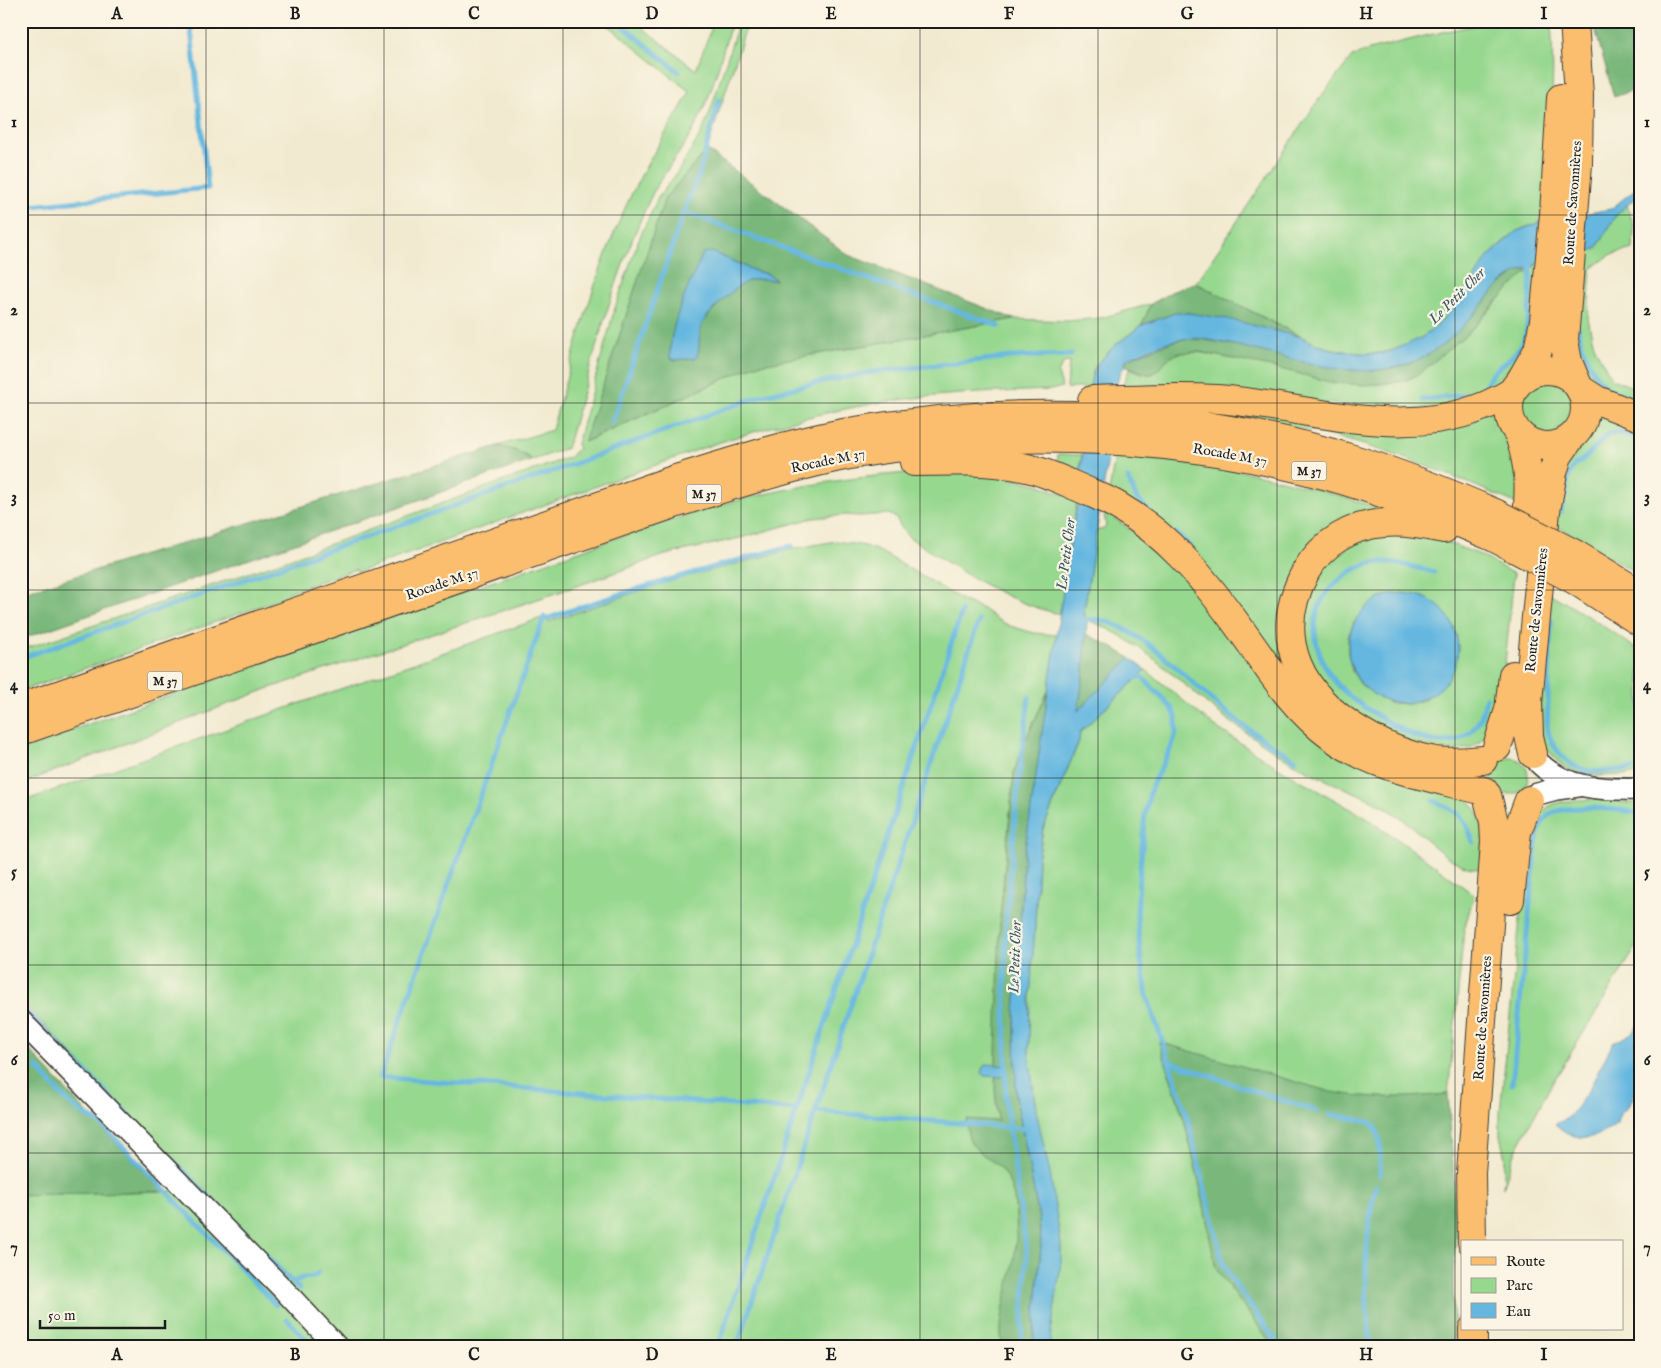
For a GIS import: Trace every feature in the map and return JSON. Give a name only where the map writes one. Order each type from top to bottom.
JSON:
[{"type":"main road","name":"Route de Savonnières","points":[[1517,385],[1534,358],[1541,340],[1559,262],[1564,213],[1557,21]]},
{"type":"main road","name":"Route de Savonnières","points":[[1564,213],[1578,164],[1579,95],[1574,21]]},
{"type":"main road","name":"Route de Savonnières","points":[[1559,262],[1564,340],[1568,362],[1578,386]]},
{"type":"main road","points":[[1058,418],[1118,419],[1218,399],[1361,420],[1403,421],[1440,418],[1483,408],[1533,372],[1550,370],[1567,375],[1597,400],[1640,417]]},
{"type":"main road","points":[[1517,385],[1508,410],[1510,419],[1519,435],[1534,445],[1543,447],[1561,444],[1576,434],[1585,417],[1586,407],[1578,386]]},
{"type":"main road","name":"Rocade M 37","points":[[21,731],[676,479],[778,448],[878,427],[952,420],[1013,416],[1118,419],[1203,449],[1268,461],[1329,476],[1394,497],[1438,514],[1494,525],[1574,567],[1640,594]]},
{"type":"main road","name":"Rocade M 37","points":[[363,600],[704,494],[791,469],[840,457],[966,440],[1058,418]]},
{"type":"main road","name":"Route de Savonnières","points":[[1490,753],[1509,710],[1511,694],[1528,504],[1528,470],[1526,456],[1519,435]]},
{"type":"main road","name":"Route de Savonnières","points":[[1536,759],[1529,736],[1528,702],[1546,511],[1558,456],[1569,440]]},
{"type":"main road","points":[[840,457],[884,463],[976,462],[1025,468],[1050,475],[1108,501],[1159,534],[1182,555],[1219,599],[1285,692],[1308,717],[1332,736],[1357,752],[1397,770],[1485,793]]},
{"type":"main road","points":[[1490,753],[1480,769],[1479,778],[1485,793],[1494,802],[1512,806],[1521,804],[1531,797],[1540,783],[1541,773],[1536,759],[1528,749],[1512,744],[1490,753],[1455,762],[1437,761],[1399,752],[1371,738],[1339,717],[1317,697],[1301,673],[1290,636],[1290,621],[1298,588],[1309,566],[1330,543],[1350,532],[1374,524],[1404,522],[1494,525]]},
{"type":"main road","name":"Rocade M 37","points":[[1574,567],[1640,622]]},
{"type":"main road","name":"Rocade M 37","points":[[21,708],[306,620]]},
{"type":"main road","name":"Route de Savonnières","points":[[1474,1240],[1472,1173],[1495,842],[1494,822],[1485,793]]},
{"type":"main road","name":"Route de Savonnières","points":[[1474,1240],[1499,1025],[1517,832],[1531,797]]},
{"type":"main road","points":[[1473,1330],[1473,1347]]},
{"type":"street","points":[[1536,759],[1554,775],[1579,786]]},
{"type":"street","points":[[1531,797],[1556,789],[1579,786],[1640,789]]},
{"type":"street","points":[[21,1021],[284,1290],[337,1347]]},
{"type":"green space","points":[[603,21],[634,21],[696,70],[714,21],[732,21],[702,113],[653,193],[635,233],[603,324],[567,448],[533,460],[517,451],[498,446],[552,430],[584,318],[603,262],[625,208],[656,149],[690,92]]},
{"type":"green space","points":[[739,21],[748,21],[707,150],[665,198],[585,442],[755,365],[1014,319],[1067,321],[1101,318],[1151,304],[1142,325],[1114,346],[1097,364],[1093,371],[1090,388],[1067,388],[1069,362],[1063,363],[1058,373],[1062,387],[1051,390],[960,394],[881,402],[833,411],[761,430],[714,444],[358,572],[356,569],[289,592],[289,596],[21,691],[21,650],[278,563],[570,457],[578,448],[577,444],[615,308],[638,241],[658,198],[677,173],[701,134],[709,115]]},
{"type":"green space","points":[[1495,21],[1551,21],[1552,96],[1543,221],[1518,231],[1506,239],[1491,254],[1462,298],[1446,318],[1426,334],[1403,347],[1378,353],[1355,353],[1318,345],[1196,283],[1319,99],[1352,57],[1369,50]]},
{"type":"green space","points":[[1593,21],[1640,21],[1640,88],[1614,97]]},
{"type":"green space","points":[[707,150],[848,255],[1014,319],[755,365],[584,442],[665,198]],"holes":[[[712,252],[755,271],[767,274],[774,280],[753,279],[737,287],[710,314],[701,326]]]},
{"type":"green space","points":[[1627,205],[1634,227],[1633,249],[1610,255],[1591,269],[1588,318],[1596,350],[1612,379],[1640,390],[1640,406],[1602,389],[1586,368],[1575,349],[1578,254],[1596,249],[1617,214]]},
{"type":"green space","points":[[1542,262],[1533,339],[1501,377],[1495,387],[1480,400],[1412,410],[1121,388],[1130,368],[1152,374],[1169,357],[1191,352],[1280,368],[1323,380],[1345,383],[1379,384],[1406,380],[1420,372],[1466,335],[1521,277]]},
{"type":"green space","points":[[1531,268],[1468,333],[1420,373],[1397,382],[1366,385],[1333,383],[1289,371],[1200,352],[1178,353],[1165,361],[1158,370],[1151,374],[1125,365],[1127,359],[1171,342],[1185,339],[1200,339],[1254,348],[1325,366],[1353,370],[1380,370],[1474,315],[1495,289],[1518,272]]},
{"type":"green space","points":[[1196,283],[1301,337],[1189,313],[1175,313],[1142,325],[1151,304],[1171,292]]},
{"type":"green space","points":[[1541,381],[1553,381],[1563,385],[1571,393],[1575,409],[1571,425],[1563,433],[1553,437],[1541,437],[1531,433],[1523,425],[1519,415],[1519,403],[1523,393],[1531,385]]},
{"type":"green space","points":[[1598,409],[1616,416],[1614,423],[1640,434],[1640,575],[1552,524],[1558,479],[1593,433]]},
{"type":"green space","points":[[1186,410],[1494,411],[1500,430],[1516,446],[1522,506],[1436,470],[1359,443],[1286,425]]},
{"type":"green space","points":[[498,446],[517,451],[533,460],[21,639],[21,593]]},
{"type":"green space","points":[[1058,454],[1082,455],[1079,477],[1057,468]]},
{"type":"green space","points":[[1115,456],[1203,465],[1255,474],[1323,491],[1391,512],[1313,548],[1296,681],[1109,492]]},
{"type":"green space","points":[[985,472],[1040,485],[1077,500],[1060,614],[1020,602],[962,572],[909,537],[903,531],[896,518],[889,514],[813,518],[744,537],[665,555],[267,689],[21,784],[21,748],[619,537],[731,502],[806,486],[908,473]]},
{"type":"green space","points":[[1104,513],[1110,515],[1168,557],[1253,667],[1467,799],[1479,815],[1483,831],[1481,869],[1469,868],[1447,856],[1387,808],[1312,773],[1282,756],[1224,717],[1150,656],[1130,642],[1087,620],[1084,611],[1096,531],[1104,529],[1106,526]]},
{"type":"green space","points":[[1367,535],[1432,537],[1478,554],[1514,574],[1501,703],[1490,731],[1481,741],[1470,748],[1450,751],[1394,739],[1330,696],[1309,665],[1301,617],[1324,563]],"holes":[[[1395,594],[1411,594],[1426,699],[1409,704],[1391,703],[1361,685],[1352,671],[1348,654],[1348,637],[1354,622],[1379,599]]]},
{"type":"green space","points":[[836,541],[865,546],[881,552],[1010,626],[1034,633],[1057,635],[1049,689],[1022,748],[1014,773],[1000,918],[1034,940],[1038,860],[1043,829],[1079,741],[1080,732],[1146,670],[1214,726],[1277,767],[1365,817],[1474,895],[1464,930],[1448,1094],[1414,1097],[1364,1347],[21,1347],[21,1195],[199,1189],[21,1000],[21,802],[544,617],[550,616],[548,622],[663,583],[797,548]]},
{"type":"green space","points":[[1549,593],[1640,651],[1640,774],[1598,776],[1578,773],[1558,762],[1545,746],[1539,724]]},
{"type":"green space","points":[[1086,634],[1130,658],[1078,712],[1084,671]]},
{"type":"green space","points":[[1049,689],[1024,856],[1015,1015],[1016,1097],[1039,1218],[1041,1245],[1033,1347],[1003,1347],[1001,1338],[1002,1316],[1016,1244],[1014,1200],[1010,1183],[1004,1173],[997,1165],[976,1149],[971,1142],[966,1119],[998,1121],[995,1090],[1000,918],[1014,773],[1022,748]]},
{"type":"green space","points":[[1510,758],[1517,759],[1523,763],[1527,769],[1527,783],[1523,789],[1517,793],[1510,794],[1503,793],[1497,789],[1493,783],[1492,776],[1493,769],[1497,763],[1503,759]]},
{"type":"green space","points":[[1594,799],[1640,804],[1640,941],[1550,1087],[1516,1150],[1503,1188],[1505,1159],[1500,1135],[1500,1112],[1528,841],[1538,817],[1551,805],[1568,801]]},
{"type":"green space","points":[[21,1041],[90,1116],[163,1191],[21,1195]]},
{"type":"green space","points":[[1159,1042],[1331,1092],[1360,1096],[1390,1097],[1448,1094],[1457,1223],[1453,1274],[1454,1347],[1274,1347],[1218,1272],[1215,1265],[1201,1191],[1184,1120]]},
{"type":"water","points":[[1640,185],[1640,194],[1617,214],[1596,249],[1539,264],[1507,279],[1497,287],[1465,324],[1448,340],[1430,354],[1409,363],[1376,370],[1334,368],[1249,348],[1195,339],[1177,340],[1162,344],[1127,359],[1125,362],[1115,390],[1108,458],[1084,611],[1087,620],[1084,671],[1078,711],[1130,658],[1146,670],[1080,732],[1079,741],[1043,829],[1038,860],[1030,999],[1029,1054],[1036,1110],[1050,1173],[1061,1244],[1061,1263],[1049,1347],[1033,1347],[1041,1245],[1039,1218],[1016,1097],[1015,1015],[1024,856],[1076,510],[1091,380],[1097,364],[1114,346],[1142,325],[1175,313],[1189,313],[1228,319],[1301,337],[1318,345],[1336,350],[1377,354],[1391,351],[1421,338],[1436,327],[1462,298],[1488,257],[1515,232],[1543,221],[1611,209]]},
{"type":"water","points":[[712,252],[755,271],[767,274],[776,280],[751,280],[736,288],[714,308],[704,321],[700,331],[696,358],[675,360],[670,358],[673,331],[677,318],[703,253]]},
{"type":"water","points":[[1403,593],[1424,597],[1442,609],[1454,627],[1458,648],[1454,669],[1442,687],[1424,699],[1403,703],[1382,699],[1364,687],[1352,669],[1348,648],[1352,627],[1364,609],[1382,597]]},
{"type":"water","points":[[1640,1022],[1640,1037],[1635,1041],[1639,1064],[1637,1088],[1631,1102],[1621,1114],[1617,1124],[1601,1134],[1578,1137],[1555,1124],[1568,1118],[1587,1093],[1613,1043],[1632,1033]]},
{"type":"water","points":[[990,1064],[1006,1066],[1007,1075],[1004,1077],[984,1076],[982,1074],[984,1066]]},
{"type":"waterway","points":[[21,207],[208,188],[190,21]]},
{"type":"waterway","points":[[617,21],[679,72]]},
{"type":"waterway","points":[[612,423],[686,206],[699,175],[719,100]]},
{"type":"waterway","points":[[684,212],[999,326]]},
{"type":"waterway","points":[[1423,400],[1478,393],[1494,372],[1520,348],[1524,341],[1528,319],[1531,263]]},
{"type":"waterway","points":[[1578,327],[1586,358],[1594,373],[1611,390],[1640,402]]},
{"type":"waterway","points":[[21,658],[571,465],[760,396],[873,372],[1011,357],[1071,355]]},
{"type":"waterway","points":[[1561,512],[1569,474],[1575,465],[1587,456],[1607,435],[1620,433],[1640,441]]},
{"type":"waterway","points":[[1128,479],[1137,499],[1148,510]]},
{"type":"waterway","points":[[1176,533],[1190,546]]},
{"type":"waterway","points":[[543,620],[667,580],[792,546]]},
{"type":"waterway","points":[[1434,572],[1405,565],[1380,562],[1358,568],[1346,575],[1323,598],[1317,612],[1315,626],[1316,641],[1320,655],[1336,682],[1350,697],[1392,724],[1424,739],[1447,742],[1458,740],[1468,734],[1478,722],[1486,698]]},
{"type":"waterway","points":[[718,1347],[962,611]]},
{"type":"waterway","points":[[544,617],[380,1077],[797,1110]]},
{"type":"waterway","points":[[1080,619],[1107,622],[1141,639],[1234,719],[1296,760]]},
{"type":"waterway","points":[[737,1347],[979,620]]},
{"type":"waterway","points":[[1551,620],[1547,727],[1556,749],[1567,761],[1580,769],[1588,771],[1640,768]]},
{"type":"waterway","points":[[1132,679],[1137,677],[1143,678],[1171,707],[1176,717],[1176,734],[1152,785],[1145,814],[1137,919],[1147,996],[1186,1112],[1223,1263],[1231,1278],[1280,1347]]},
{"type":"waterway","name":"Le Petit Cher","points":[[1021,1347],[1027,1254],[1006,1106],[1005,976],[1006,921],[1018,785],[1029,697]]},
{"type":"waterway","points":[[1434,801],[1450,808],[1460,816],[1467,826],[1473,842]]},
{"type":"waterway","points":[[1512,1084],[1536,843],[1541,824],[1549,815],[1568,809],[1593,808],[1640,813]]},
{"type":"waterway","points":[[21,1006],[299,1289]]},
{"type":"waterway","points":[[1168,1061],[1317,1111]]},
{"type":"waterway","points":[[37,1067],[72,1106],[101,1124],[276,1305]]},
{"type":"waterway","points":[[815,1111],[1027,1129]]},
{"type":"waterway","points":[[1330,1114],[1369,1122],[1375,1126],[1380,1142],[1380,1175]]},
{"type":"waterway","points":[[1371,1346],[1366,1266],[1369,1225],[1376,1186]]},
{"type":"waterway","points":[[293,1282],[303,1278],[314,1277],[318,1273]]},
{"type":"waterway","points":[[287,1319],[313,1347]]}]
